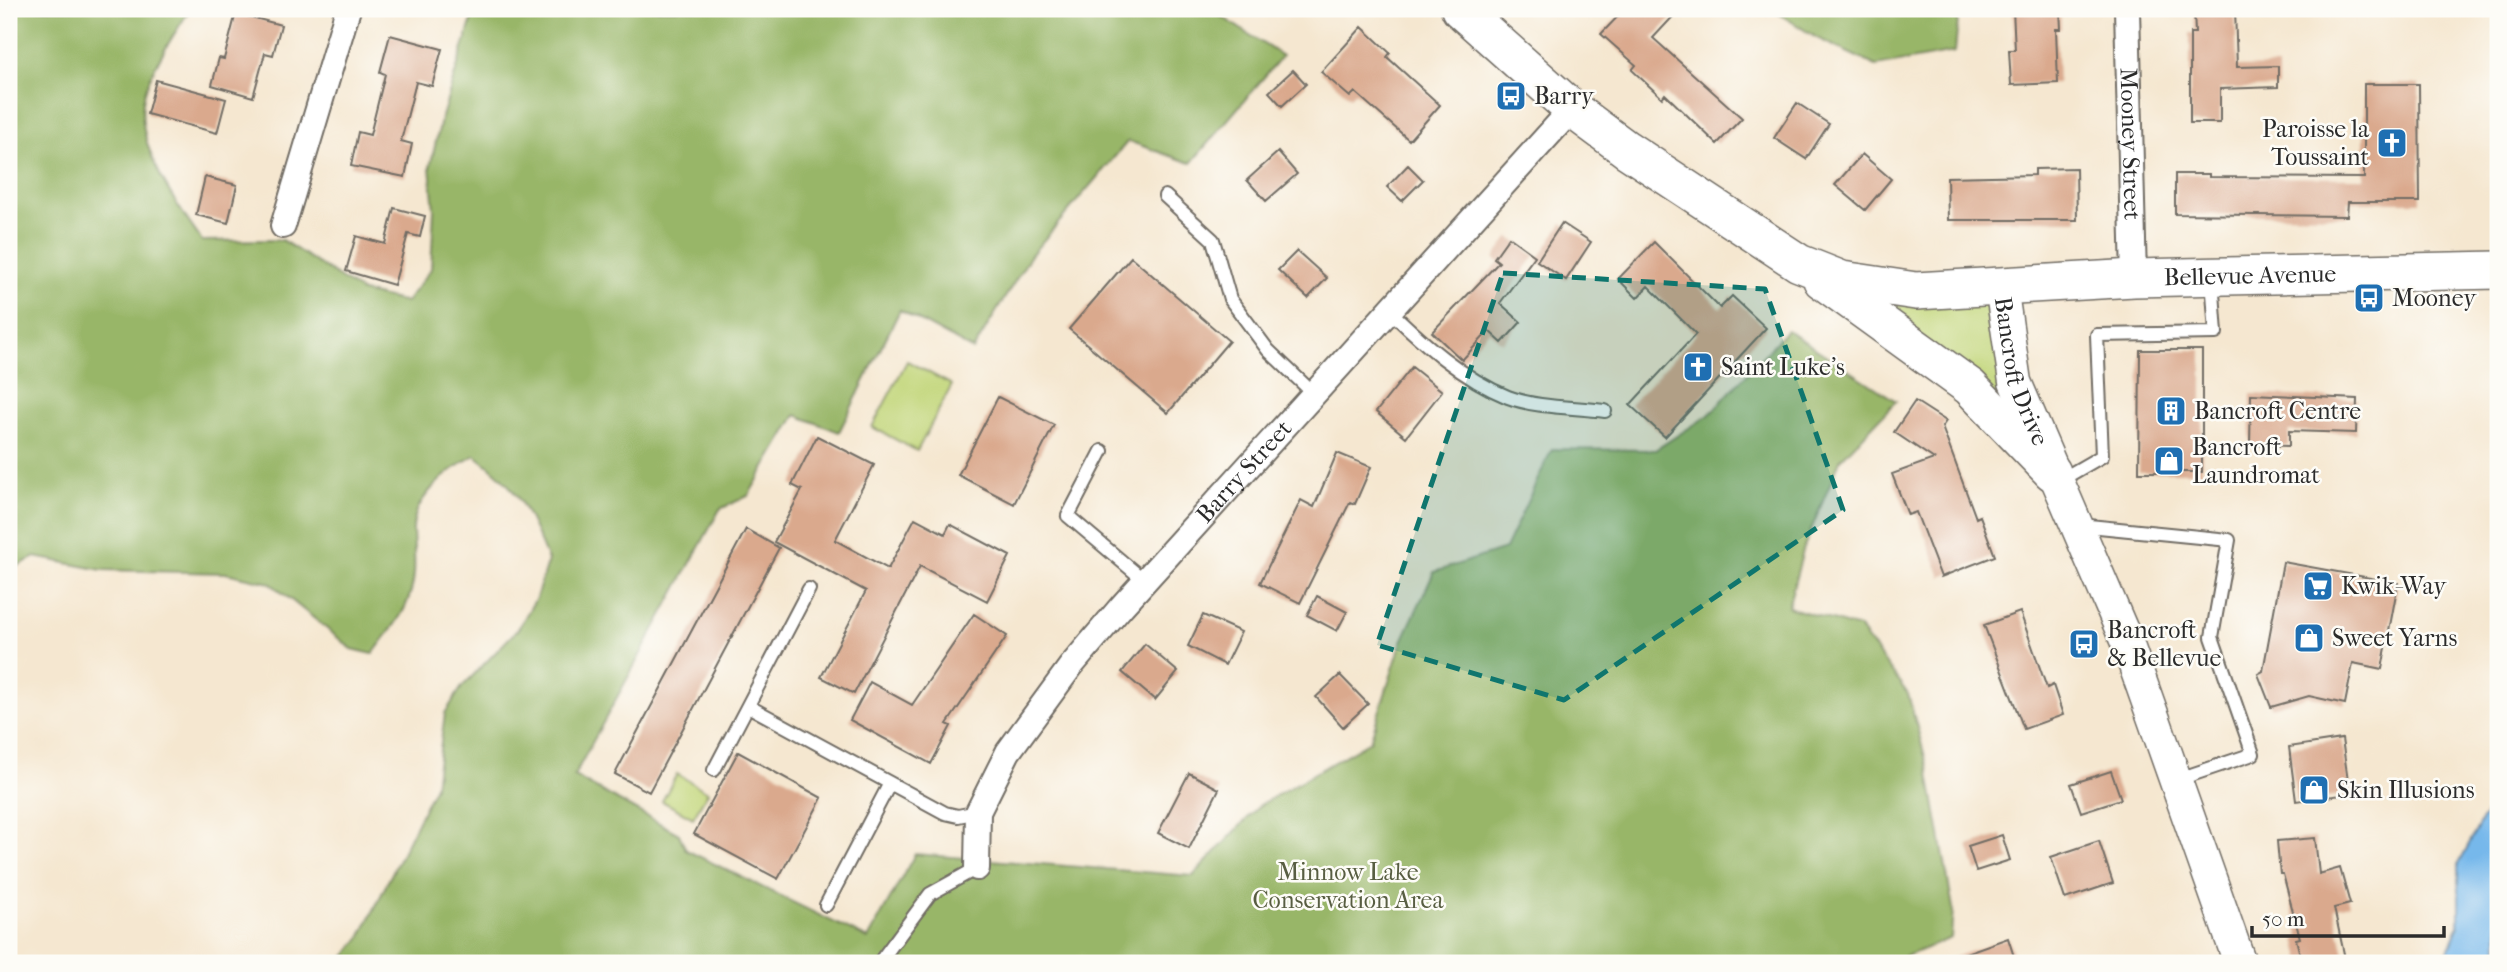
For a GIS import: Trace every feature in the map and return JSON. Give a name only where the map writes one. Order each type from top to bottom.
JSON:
[{"type":"main road","name":"Bancroft Drive","points":[[1460,9],[1572,109],[1636,156],[1799,263],[1842,280],[1916,291],[2001,286]]},
{"type":"main road","points":[[1799,263],[1970,387],[2054,477]]},
{"type":"main road","name":"Bellevue Avenue","points":[[2001,286],[2134,278],[2498,270]]},
{"type":"street","points":[[283,226],[348,9]]},
{"type":"street","name":"Mooney Street","points":[[2127,9],[2134,278]]},
{"type":"street","name":"Barry Street","points":[[977,868],[978,812],[1008,752],[1041,705],[1145,580],[1572,109]]},
{"type":"street","name":"Bancroft Drive","points":[[2001,286],[2015,382],[2126,640],[2240,963]]},
{"type":"lane","points":[[1165,195],[1213,240],[1230,299],[1268,350],[1314,394]]},
{"type":"lane","points":[[2054,477],[2102,456],[2096,335],[2216,333],[2212,276]]},
{"type":"lane","points":[[1389,310],[1421,341],[1475,379],[1509,397],[1605,411]]},
{"type":"lane","points":[[1102,451],[1068,516],[1145,580]]},
{"type":"lane","points":[[2075,525],[2229,540],[2212,637],[2253,754],[2175,780]]},
{"type":"lane","points":[[714,770],[810,589]]},
{"type":"lane","points":[[748,706],[945,813],[958,816],[978,812]]},
{"type":"lane","points":[[826,905],[890,783]]},
{"type":"lane","points":[[879,963],[930,894],[977,868]]},
{"type":"highlighted area","points":[[1503,273],[1765,289],[1843,510],[1564,700],[1377,645]]},
{"type":"green space","name":"Minnow Lake Conservation Area","points":[[9,9],[190,9],[155,68],[142,108],[149,149],[158,170],[179,208],[202,241],[282,240],[362,292],[406,302],[431,269],[434,210],[430,167],[441,120],[475,9],[1210,9],[1282,56],[1191,163],[1128,141],[1031,255],[973,350],[900,310],[839,432],[796,415],[748,496],[720,509],[574,776],[679,834],[686,850],[868,939],[915,854],[1193,876],[1260,805],[1370,741],[1402,641],[1434,572],[1505,549],[1552,449],[1655,450],[1709,415],[1787,330],[1896,401],[1840,460],[1804,547],[1788,607],[1859,628],[1908,694],[1928,768],[1953,908],[1951,938],[1889,963],[340,963],[360,938],[435,786],[445,713],[462,687],[518,629],[536,598],[548,560],[513,490],[475,455],[434,486],[419,507],[414,519],[414,568],[410,595],[399,618],[373,654],[352,649],[270,583],[226,573],[102,570],[35,557],[9,570]]},
{"type":"green space","points":[[1772,9],[1959,9],[1955,52],[1876,66],[1817,38]]},
{"type":"green space","points":[[1842,282],[1999,288],[2051,474]]},
{"type":"green space","points":[[907,361],[952,385],[917,451],[872,427]]},
{"type":"green space","points":[[677,774],[708,792],[693,818],[662,801]]},
{"type":"water","points":[[2498,799],[2498,963],[2443,963],[2459,925],[2459,863],[2481,821]]},
{"type":"building","points":[[1625,9],[1680,9],[1653,38],[1742,118],[1717,144],[1665,94],[1662,98],[1632,70],[1636,65],[1601,34]]},
{"type":"building","points":[[2013,9],[2060,9],[2061,29],[2056,29],[2058,83],[2011,85],[2009,50],[2015,50]]},
{"type":"building","points":[[2194,9],[2235,9],[2237,67],[2278,66],[2278,87],[2220,89],[2220,123],[2190,123],[2190,33],[2195,33]]},
{"type":"building","points":[[236,13],[281,25],[273,55],[265,53],[253,97],[212,85],[219,58],[224,59]]},
{"type":"building","points":[[1362,27],[1390,53],[1387,57],[1440,105],[1409,140],[1355,92],[1350,97],[1321,72]]},
{"type":"building","points":[[390,35],[442,49],[432,86],[416,82],[401,141],[412,144],[405,177],[351,166],[358,132],[370,135],[385,74],[380,72]]},
{"type":"building","points":[[1293,70],[1306,84],[1282,106],[1269,92]]},
{"type":"building","points":[[156,80],[226,99],[217,133],[147,114]]},
{"type":"building","points":[[2364,84],[2419,84],[2420,202],[2348,202],[2347,216],[2175,214],[2175,174],[2209,174],[2209,177],[2364,178]]},
{"type":"building","points":[[1797,103],[1829,124],[1806,159],[1774,138]]},
{"type":"building","points":[[1278,152],[1297,174],[1266,201],[1247,180]]},
{"type":"building","points":[[1862,154],[1891,179],[1865,210],[1835,185]]},
{"type":"building","points":[[1408,165],[1423,180],[1402,201],[1387,187]]},
{"type":"building","points":[[2076,168],[2077,220],[1948,220],[1947,177],[2035,175],[2035,169]]},
{"type":"building","points":[[205,177],[237,185],[228,223],[196,215]]},
{"type":"building","points":[[394,208],[425,216],[420,237],[408,234],[394,285],[346,271],[356,236],[385,244]]},
{"type":"building","points":[[1562,223],[1591,242],[1566,280],[1537,261]]},
{"type":"building","points":[[1509,237],[1535,256],[1500,303],[1521,322],[1502,343],[1489,331],[1462,360],[1432,332],[1499,262],[1494,258]]},
{"type":"building","name":"Saint Luke's","points":[[1654,242],[1720,308],[1732,296],[1766,328],[1665,437],[1630,405],[1696,334],[1648,286],[1637,298],[1618,279]]},
{"type":"building","points":[[1297,251],[1327,278],[1308,298],[1278,270]]},
{"type":"building","points":[[1131,257],[1229,341],[1168,413],[1069,329]]},
{"type":"building","name":"Bancroft Centre","points":[[2140,350],[2202,350],[2202,472],[2139,472]]},
{"type":"building","points":[[1412,367],[1442,391],[1406,437],[1376,412]]},
{"type":"building","points":[[2251,394],[2357,399],[2356,433],[2289,431],[2289,446],[2250,445]]},
{"type":"building","points":[[998,397],[1054,425],[1014,504],[958,475]]},
{"type":"building","points":[[1915,401],[1946,421],[1942,427],[1976,518],[1980,516],[1995,556],[1941,577],[1916,512],[1908,515],[1892,474],[1934,459],[1894,432]]},
{"type":"building","points":[[817,436],[874,465],[835,540],[888,569],[915,518],[945,534],[950,524],[1010,556],[987,601],[920,566],[854,694],[821,677],[866,591],[774,542],[802,490],[792,485]]},
{"type":"building","points":[[1337,453],[1371,467],[1355,504],[1350,502],[1300,603],[1260,583],[1301,500],[1314,507]]},
{"type":"building","points":[[746,529],[779,548],[649,792],[615,774]]},
{"type":"building","points":[[2283,562],[2398,583],[2382,669],[2353,663],[2345,704],[2309,696],[2271,707],[2258,674],[2263,671]]},
{"type":"building","points":[[1317,596],[1347,612],[1337,631],[1307,615]]},
{"type":"building","points":[[2020,612],[2047,688],[2053,685],[2063,715],[2024,729],[1984,625]]},
{"type":"building","points":[[974,614],[1007,636],[947,724],[951,726],[931,764],[850,720],[870,682],[912,705]]},
{"type":"building","points":[[1203,615],[1241,632],[1225,665],[1188,646]]},
{"type":"building","points":[[1145,644],[1178,672],[1155,700],[1122,672]]},
{"type":"building","points":[[1340,675],[1368,704],[1343,727],[1316,697]]},
{"type":"building","points":[[2342,739],[2350,794],[2296,801],[2289,747]]},
{"type":"building","points":[[738,752],[822,798],[778,879],[694,834]]},
{"type":"building","points":[[2111,771],[2121,799],[2081,812],[2071,784]]},
{"type":"building","points":[[1189,773],[1219,789],[1189,849],[1158,833]]},
{"type":"building","points":[[2002,835],[2010,860],[1976,871],[1968,846]]},
{"type":"building","points":[[2315,838],[2319,874],[2340,868],[2350,904],[2334,908],[2346,963],[2302,963],[2296,939],[2300,938],[2283,874],[2280,874],[2277,841]]},
{"type":"building","points":[[2099,841],[2113,883],[2065,899],[2051,857]]},
{"type":"building","points":[[2008,938],[2016,963],[1946,963],[1946,960]]},
{"type":"place","name":"Barry","points":[[1511,96]]},
{"type":"place","name":"Paroisse la Toussaint","points":[[2392,143]]},
{"type":"place","name":"Mooney","points":[[2369,298]]},
{"type":"place","name":"Saint Luke's","points":[[1698,367]]},
{"type":"place","name":"Bancroft Centre","points":[[2171,411]]},
{"type":"place","name":"Bancroft Laundromat","points":[[2169,461]]},
{"type":"place","name":"Kwik-Way","points":[[2318,586]]},
{"type":"place","name":"Sweet Yarns","points":[[2309,638]]},
{"type":"place","name":"Bancroft & Bellevue","points":[[2084,644]]},
{"type":"place","name":"Skin Illusions","points":[[2314,790]]}]
